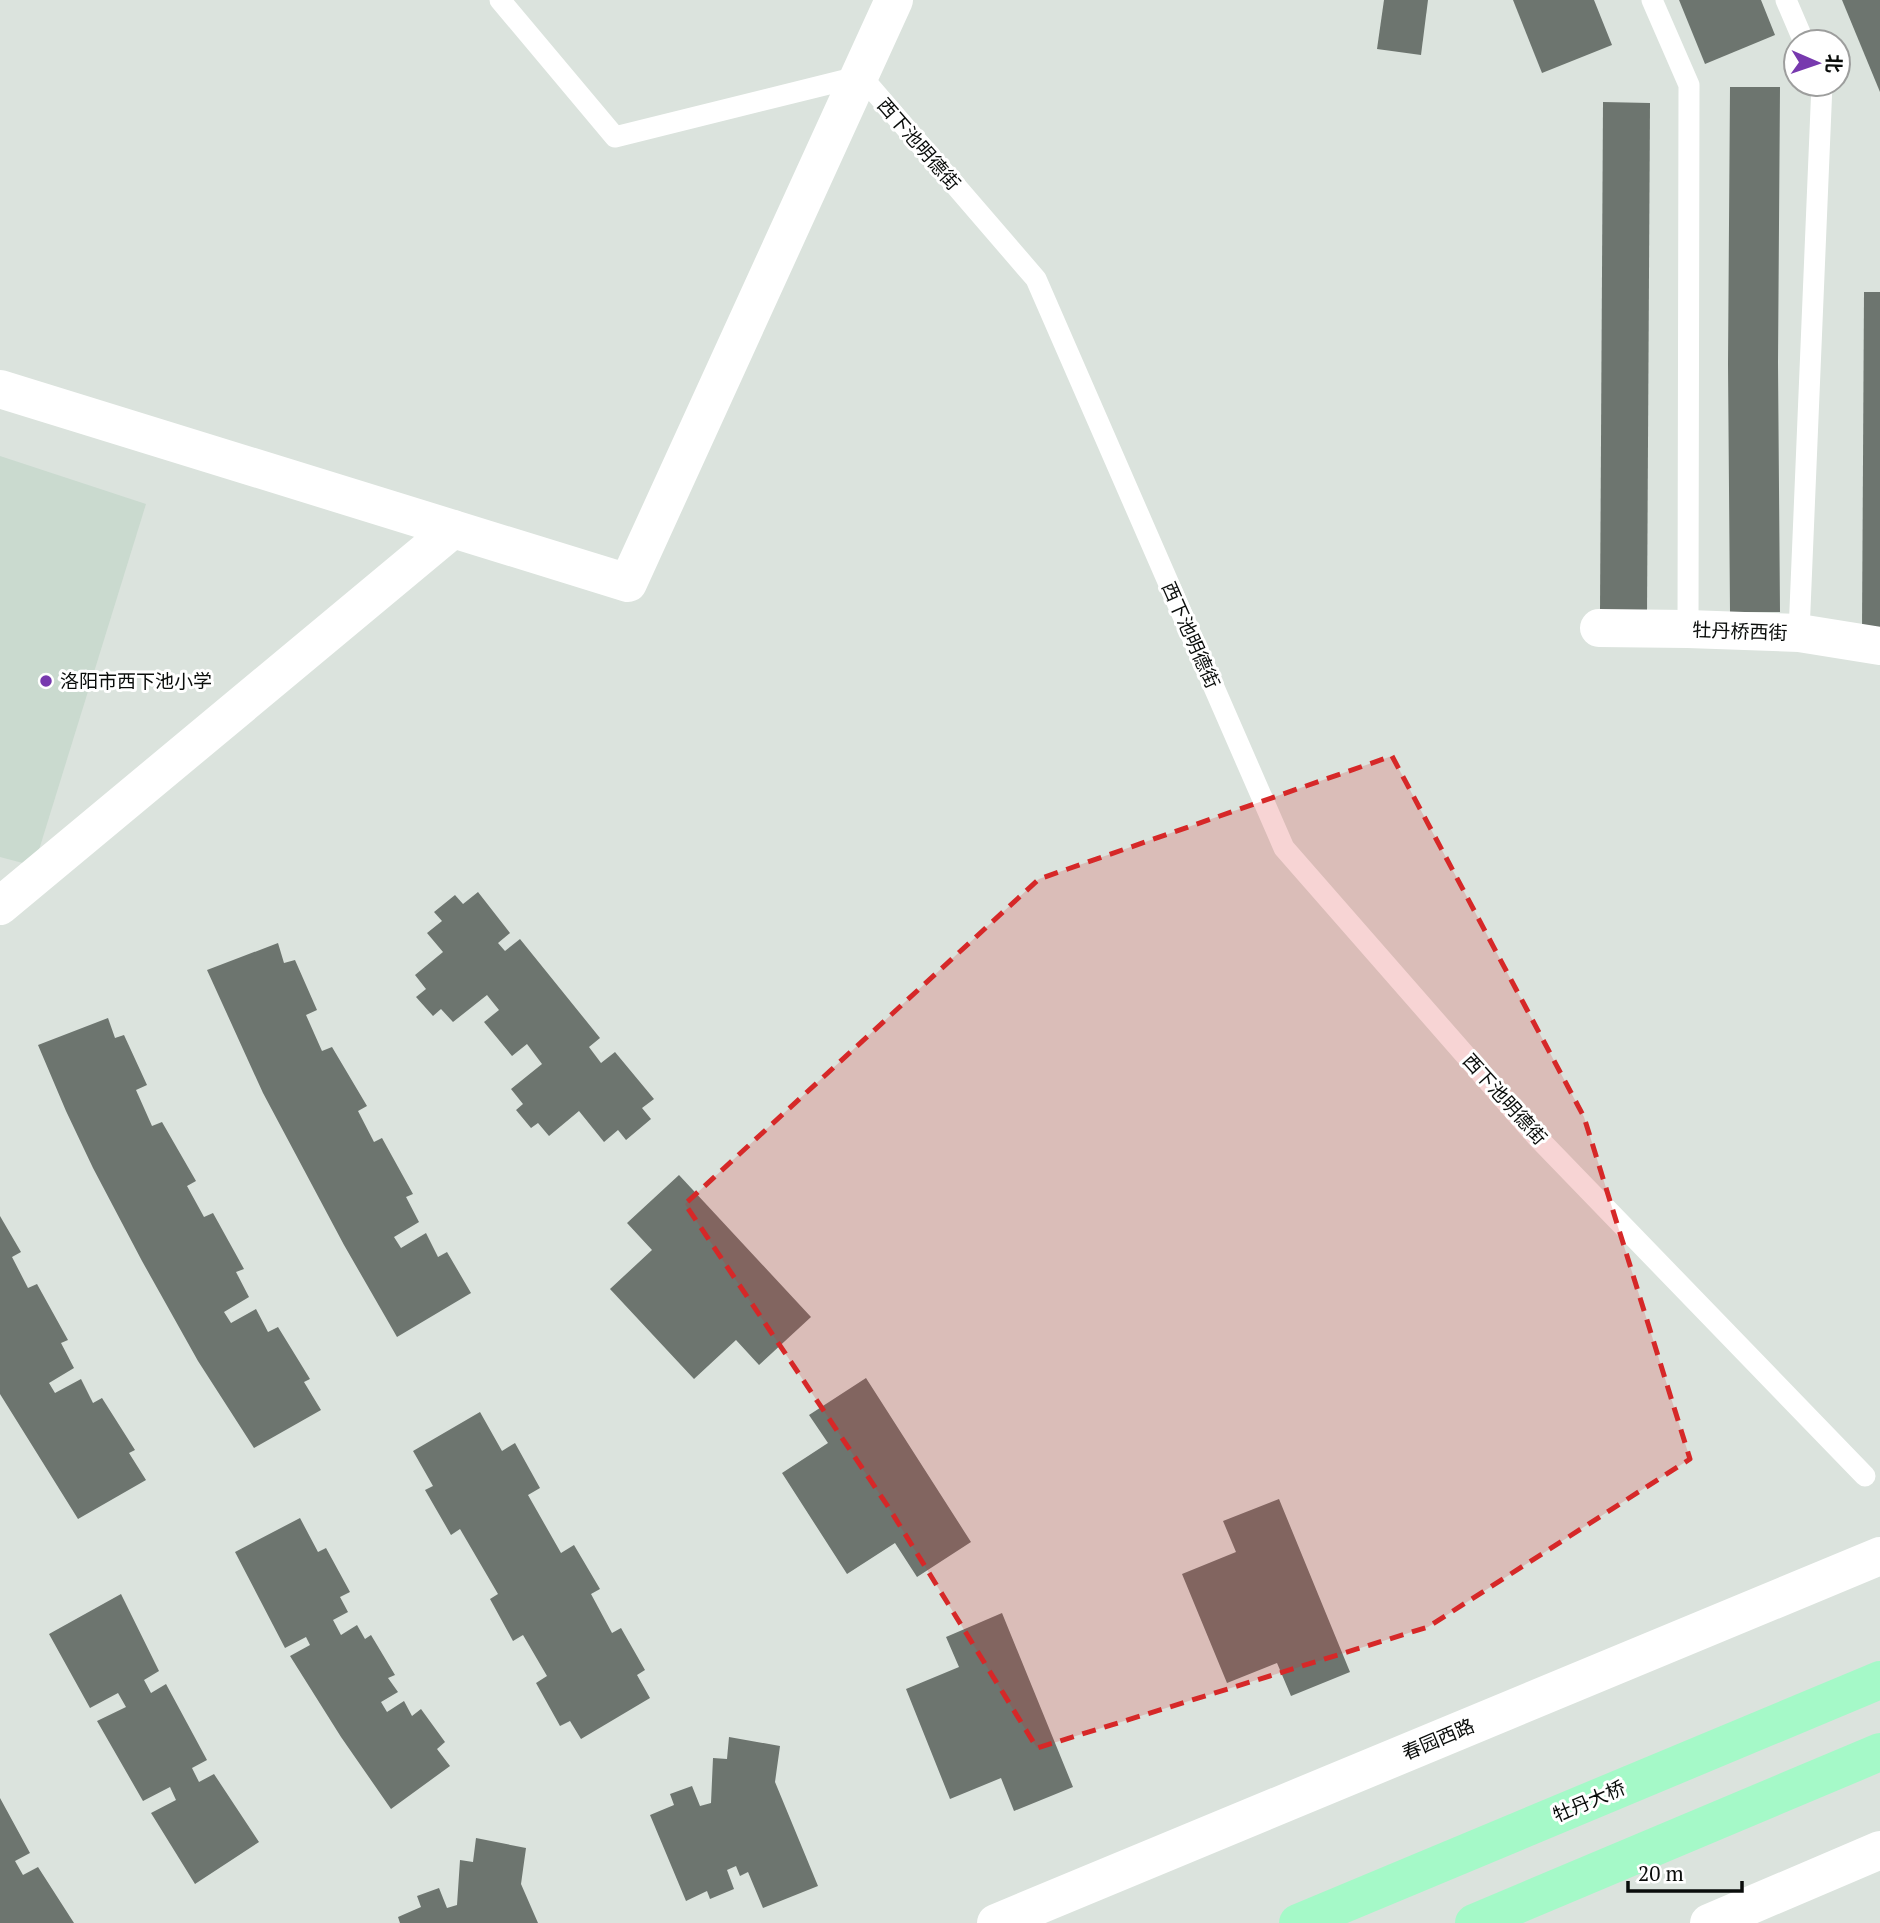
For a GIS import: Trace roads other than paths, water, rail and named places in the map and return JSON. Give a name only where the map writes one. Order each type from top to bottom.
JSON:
[{"type":"main road","name":"牡丹大桥","points":[[1298,1923],[1880,1680]]},
{"type":"main road","points":[[1474,1923],[1880,1752]]},
{"type":"street","points":[[0,389],[628,583],[894,0]]},
{"type":"street","points":[[8,891],[453,528]]},
{"type":"street","name":"牡丹桥西街","points":[[1599,628],[1798,634],[1880,646]]},
{"type":"street","name":"春园西路","points":[[996,1923],[1880,1556]]},
{"type":"street","points":[[1709,1923],[1880,1850]]},
{"type":"lane","points":[[500,0],[615,137],[861,76]]},
{"type":"lane","points":[[1651,0],[1689,85],[1688,629]]},
{"type":"lane","points":[[1786,0],[1798,28]]},
{"type":"lane","name":"西下池明德街","points":[[861,76],[1036,279],[1284,848],[1537,1137],[1865,1476]]},
{"type":"lane","points":[[1798,634],[1821,98]]},
{"type":"place","name":"洛阳市西下池小学","points":[[46,681]]}]
